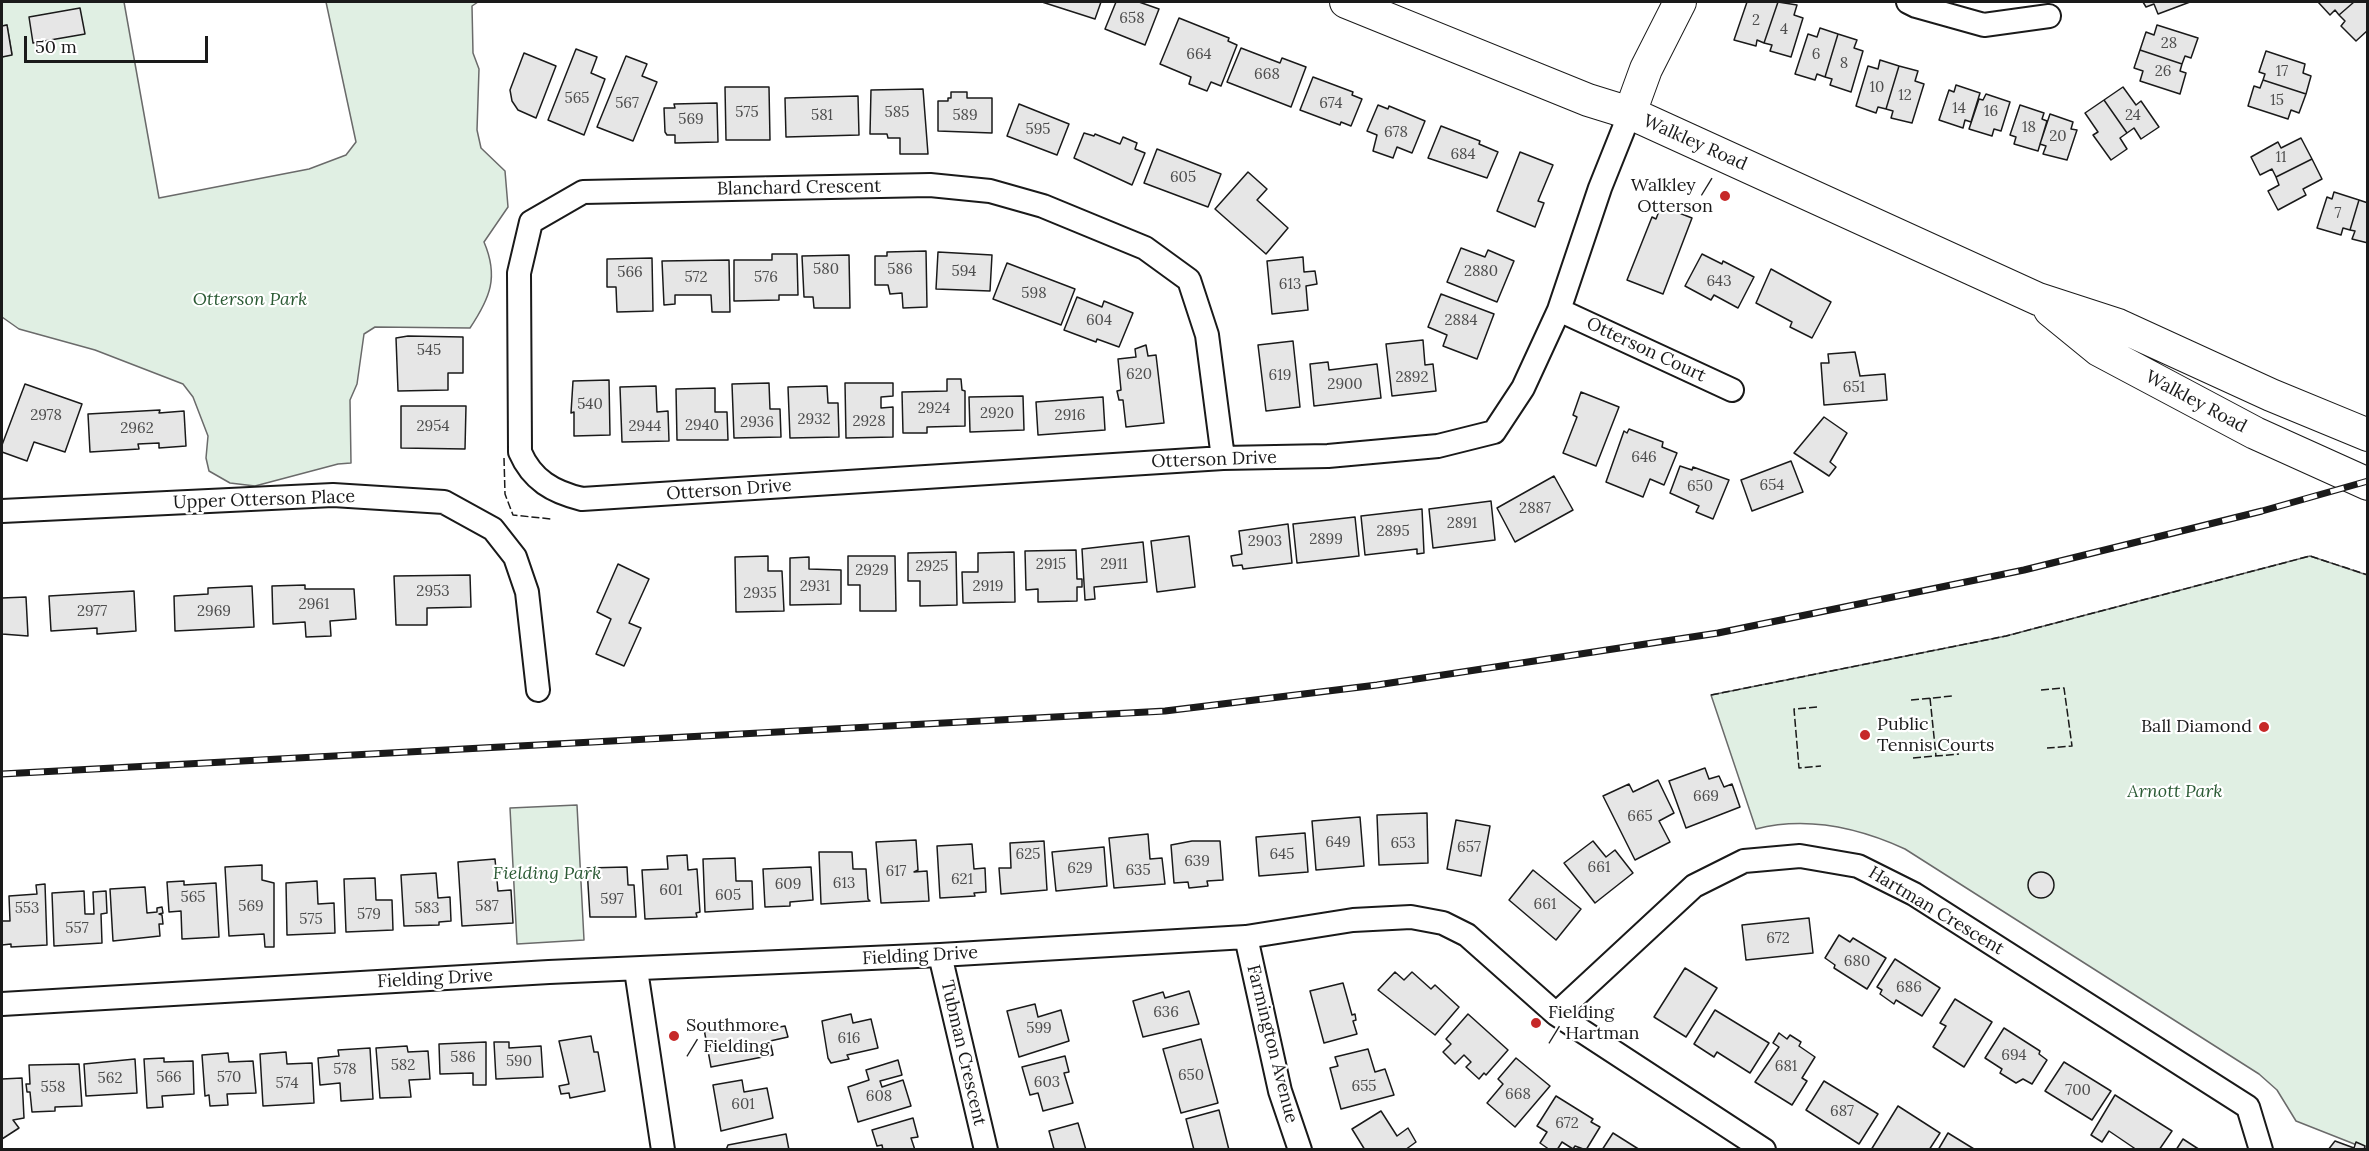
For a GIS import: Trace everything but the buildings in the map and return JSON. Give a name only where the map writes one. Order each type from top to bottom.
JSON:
[{"type":"main road","name":"Walkley Road","points":[[1346,2],[1588,100],[1630,113],[2038,299],[2118,325],[2271,395],[2367,435]]},
{"type":"main road","points":[[1630,113],[1646,69],[1680,2]]},
{"type":"main road","name":"Walkley Road","points":[[2038,299],[2098,350],[2254,433],[2367,484]]},
{"type":"street","points":[[1908,2],[1984,25],[2049,16]]},
{"type":"street","name":"Otterson Drive","points":[[585,499],[1222,458],[1328,456],[1438,446],[1494,432],[1523,388],[1559,310],[1600,188],[1630,113]]},
{"type":"street","name":"Blanchard Crescent","points":[[585,499],[555,491],[544,484],[534,475],[519,452],[519,273],[523,252],[531,222],[583,192],[930,185],[990,191],[1043,206],[1146,248],[1189,280],[1207,335],[1222,458]]},
{"type":"street","name":"Otterson Court","points":[[1559,310],[1732,390]]},
{"type":"street","name":"Upper Otterson Place","points":[[2,511],[333,495],[444,502],[493,529],[515,557],[527,592],[538,690]]},
{"type":"street","name":"Hartman Crescent","points":[[1556,1014],[1694,886],[1744,861],[1800,856],[1858,866],[1914,894],[2248,1107],[2262,1149]]},
{"type":"street","name":"Fielding Drive","points":[[2,1004],[549,972],[940,955],[1246,937],[1353,920],[1411,917],[1443,923],[1467,935],[1556,1014],[1764,1149]]},
{"type":"street","name":"Farmington Avenue","points":[[1246,937],[1280,1091],[1300,1149]]},
{"type":"street","name":"Tubman Crescent","points":[[940,955],[986,1149]]},
{"type":"street","points":[[636,970],[663,1149]]},
{"type":"green space","name":"Otterson Park","points":[[2,2],[124,2],[159,198],[309,169],[346,155],[356,142],[326,2],[478,2],[472,6],[473,53],[479,69],[477,130],[481,148],[505,171],[508,207],[484,242],[491,266],[490,287],[483,307],[470,328],[375,327],[364,334],[357,384],[350,400],[351,463],[338,464],[255,486],[230,483],[209,471],[206,458],[208,436],[193,397],[183,384],[95,350],[19,329],[2,317],[2,57],[12,54],[7,25],[2,26]]},
{"type":"green space","name":"Arnott Park","points":[[2310,556],[2367,575],[2367,1149],[2296,1121],[2277,1090],[2259,1074],[1905,849],[1869,835],[1832,826],[1794,824],[1756,829],[1711,695],[2006,636]]},
{"type":"green space","name":"Fielding Park","points":[[577,805],[584,940],[517,944],[510,808]]},
{"type":"railway","points":[[2,774],[1165,711],[1377,685],[1718,633],[2024,570],[2262,511],[2368,481]]},
{"type":"fence","points":[[504,458],[505,494],[513,515],[551,519]]},
{"type":"fence","points":[[1711,695],[2006,636],[2310,556],[2368,575]]},
{"type":"fence","points":[[2041,690],[2064,688],[2072,746],[2047,748]]},
{"type":"fence","points":[[1911,700],[1953,696]]},
{"type":"fence","points":[[1930,698],[1936,756]]},
{"type":"fence","points":[[1817,707],[1794,709],[1799,768],[1821,766]]},
{"type":"fence","points":[[1913,758],[1959,754]]},
{"type":"place","name":"Walkley / Otterson","points":[[1725,196]]},
{"type":"place","name":"Ball Diamond","points":[[2264,727]]},
{"type":"place","name":"Public Tennis Courts","points":[[1865,735]]},
{"type":"place","name":"Fielding / Hartman","points":[[1536,1023]]},
{"type":"place","name":"Southmore / Fielding","points":[[674,1036]]}]
